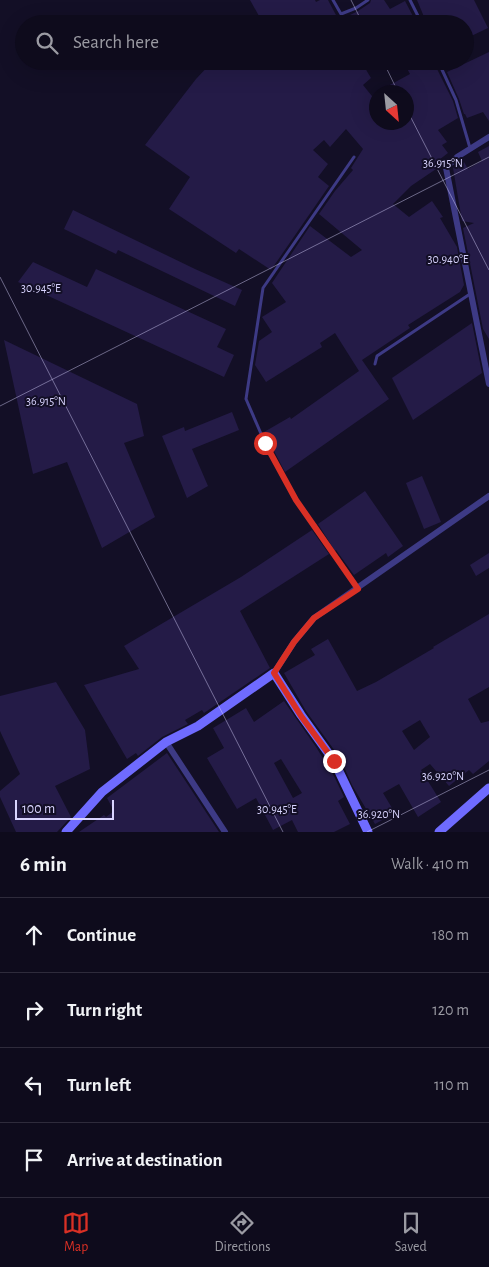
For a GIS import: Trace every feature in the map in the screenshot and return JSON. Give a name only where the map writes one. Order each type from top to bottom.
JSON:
[{"type":"street","points":[[489,137],[457,157],[446,168],[489,384]]},
{"type":"street","points":[[66,832],[102,792],[166,742],[198,726],[274,673],[294,642],[314,618],[489,496]]},
{"type":"street","points":[[274,673],[301,716],[334,761],[368,832]]},
{"type":"street","points":[[166,742],[225,832]]},
{"type":"street","points":[[439,832],[489,788]]},
{"type":"lane","points":[[333,0],[341,14],[356,8],[368,0]]},
{"type":"lane","points":[[410,0],[418,15]]},
{"type":"lane","points":[[442,70],[456,100],[470,148]]},
{"type":"lane","points":[[354,157],[263,288],[246,399],[265,443],[296,500],[358,589]]},
{"type":"lane","points":[[375,364],[377,356],[470,294]]},
{"type":"building","points":[[250,0],[315,0],[316,2],[328,0],[336,15],[258,15]]},
{"type":"building","points":[[371,0],[384,0],[390,9],[405,1],[412,15],[350,15],[370,3]]},
{"type":"building","points":[[417,0],[474,0],[488,28],[474,35],[474,15],[423,15]]},
{"type":"building","points":[[489,52],[489,121],[483,112],[467,118],[447,72],[451,70],[474,70],[474,59]]},
{"type":"building","points":[[204,70],[366,70],[371,78],[363,85],[369,92],[369,130],[414,130],[414,85],[390,85],[410,74],[408,70],[438,70],[453,101],[458,118],[438,130],[447,142],[442,145],[448,153],[435,163],[439,167],[411,186],[393,204],[409,217],[432,201],[443,217],[440,218],[457,247],[464,285],[460,292],[408,325],[410,328],[362,360],[389,399],[285,472],[264,432],[290,417],[291,419],[359,371],[335,333],[320,343],[322,347],[266,382],[255,365],[259,341],[272,332],[262,317],[286,302],[272,283],[310,226],[351,257],[362,250],[319,214],[353,170],[351,168],[363,149],[346,129],[330,147],[324,140],[313,150],[328,164],[318,177],[329,186],[271,270],[239,249],[236,253],[169,209],[190,177],[145,145]]},
{"type":"building","points":[[489,146],[489,339],[483,329],[463,228],[474,223],[462,221],[453,168],[464,162],[468,169],[482,161],[478,152]]},
{"type":"building","points":[[73,210],[242,290],[235,306],[118,250],[116,254],[64,229]]},
{"type":"building","points":[[33,262],[87,287],[96,269],[226,329],[217,347],[234,355],[224,377],[18,282]]},
{"type":"building","points":[[472,323],[482,373],[413,420],[392,378]]},
{"type":"building","points":[[4,340],[137,404],[144,436],[124,443],[155,517],[102,548],[67,462],[33,474]]},
{"type":"building","points":[[232,412],[239,430],[192,449],[208,486],[187,498],[162,436],[184,427],[185,431]]},
{"type":"building","points":[[422,476],[441,522],[424,529],[406,483]]},
{"type":"building","points":[[365,491],[403,546],[388,557],[386,553],[354,575],[335,551],[318,524]]},
{"type":"building","points":[[312,530],[329,554],[240,611],[270,668],[204,713],[202,710],[185,720],[188,724],[162,737],[138,756],[136,753],[127,759],[84,685],[139,669],[124,646],[241,577]]},
{"type":"building","points":[[489,553],[489,568],[476,576],[470,565]]},
{"type":"building","points":[[489,614],[489,687],[468,699],[481,723],[489,721],[489,761],[473,774],[469,770],[449,786],[430,764],[421,770],[441,802],[418,817],[399,784],[383,793],[395,813],[375,824],[352,785],[340,758],[306,711],[284,673],[315,655],[311,649],[328,639],[357,691],[376,682]],"holes":[[[420,720],[430,737],[414,750],[402,731]]]},
{"type":"building","points":[[56,682],[85,730],[90,769],[55,786],[71,817],[57,832],[16,832],[0,797],[0,791],[20,774],[0,731],[0,696]]},
{"type":"building","points":[[284,701],[334,776],[344,797],[338,801],[350,824],[334,832],[298,832],[292,820],[273,830],[256,798],[237,809],[207,758],[224,748],[213,728],[246,708],[254,722]],"holes":[[[281,759],[302,793],[293,798],[274,763]]]},
{"type":"building","points":[[167,753],[219,832],[79,832],[104,815],[106,817],[114,811],[107,798]]},
{"type":"route","points":[[265,443],[296,500],[358,589],[314,618],[294,642],[274,673],[301,716],[334,761]]}]
